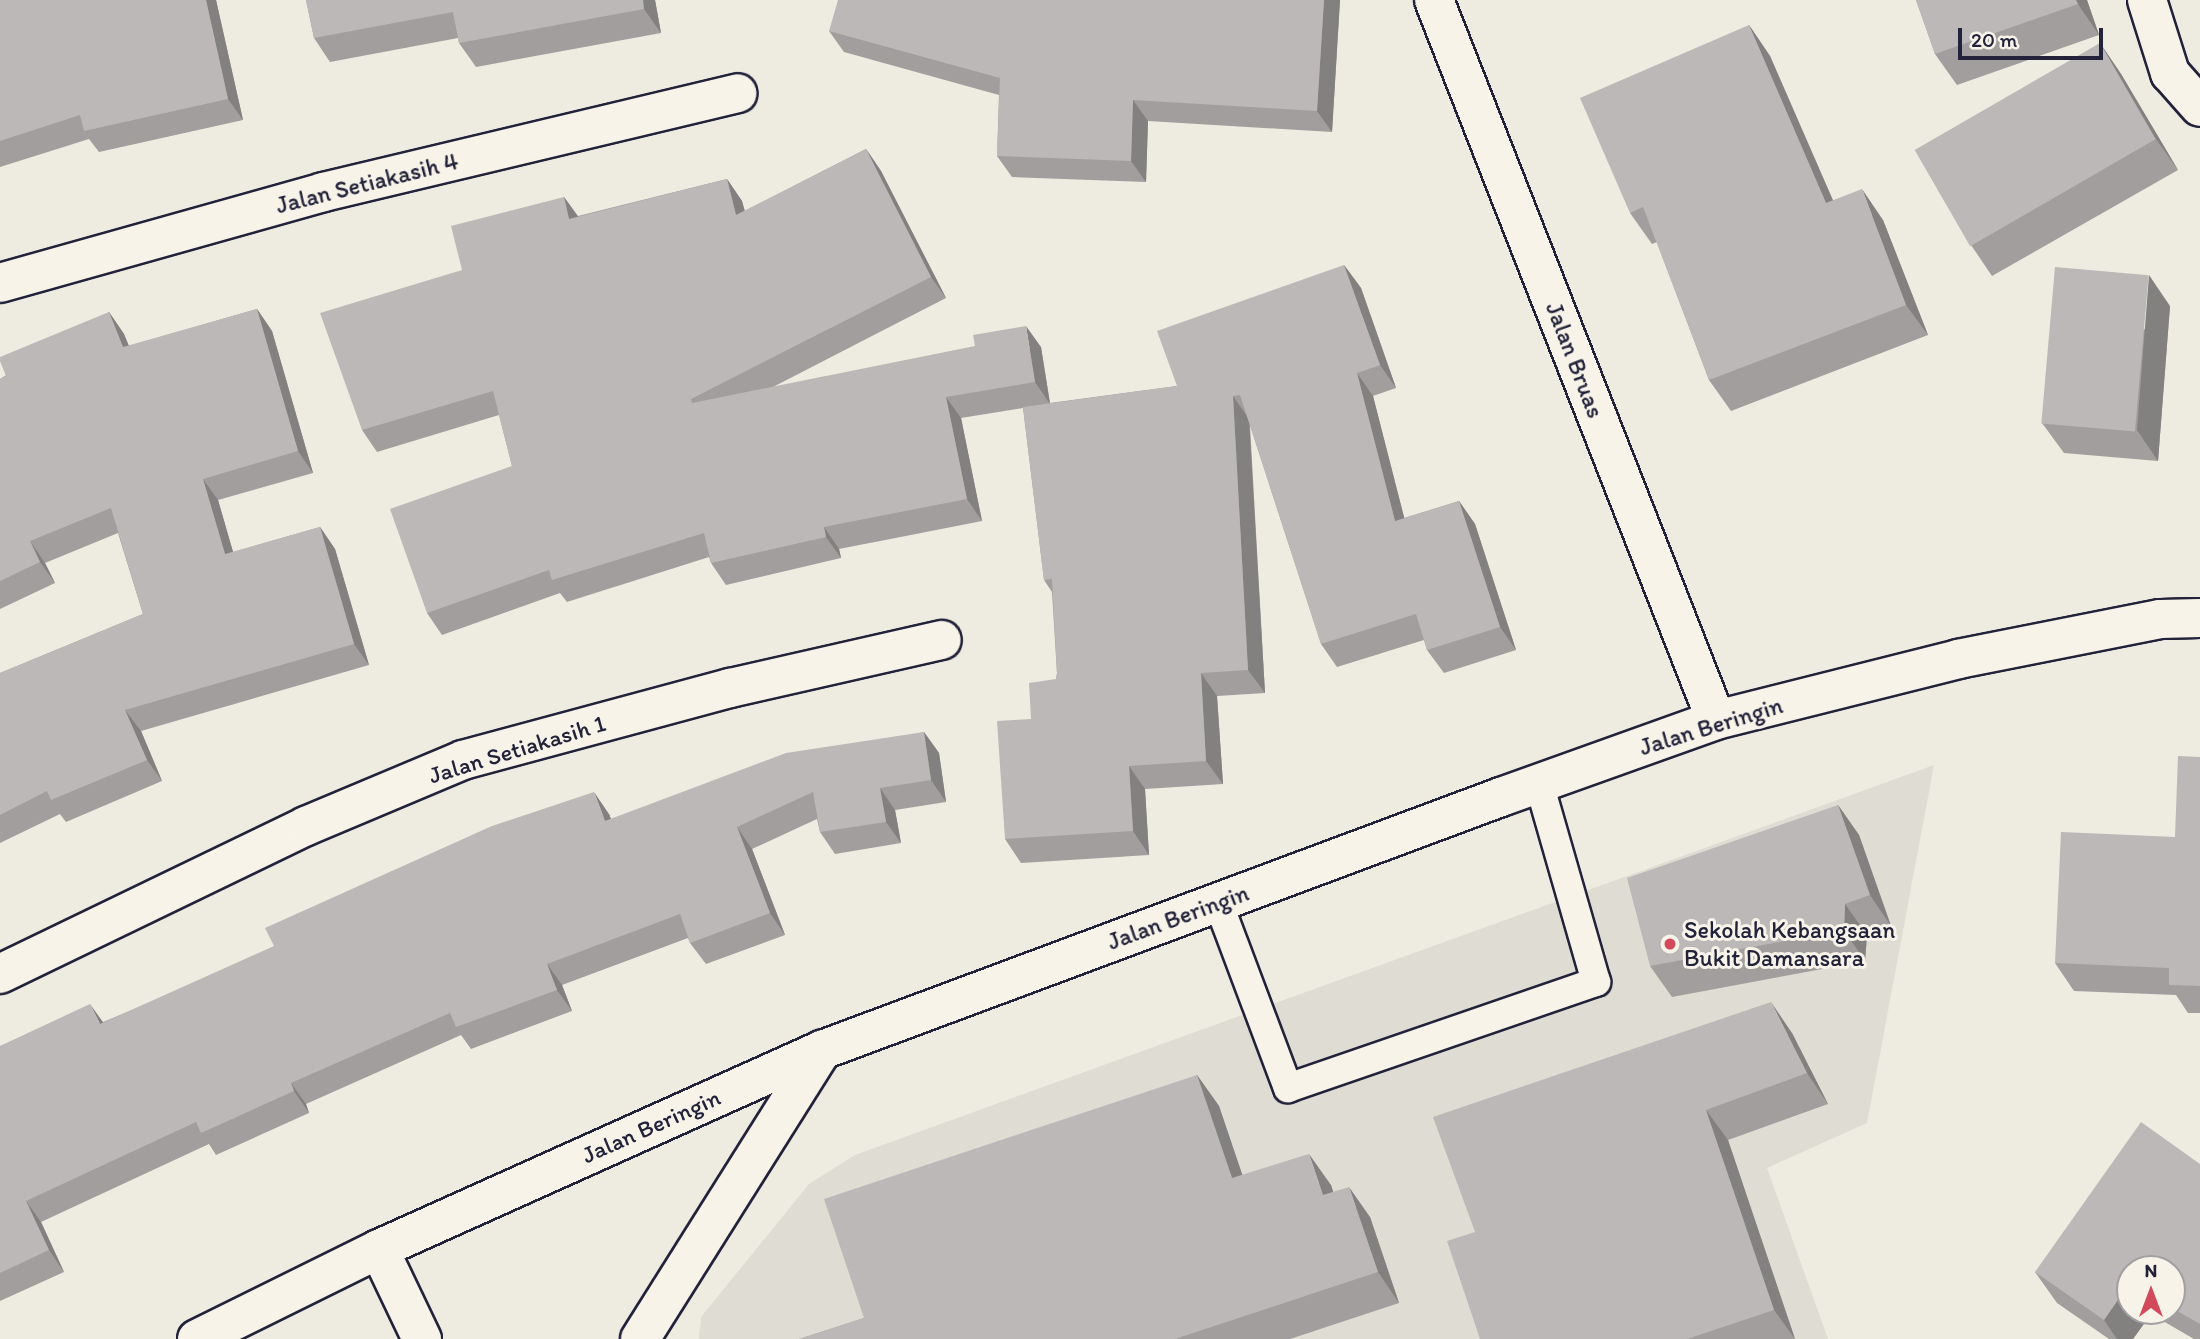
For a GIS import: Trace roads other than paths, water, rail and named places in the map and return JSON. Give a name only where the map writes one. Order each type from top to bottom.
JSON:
[{"type":"street","name":"Jalan Bruas","points":[[1434,0],[1716,720]]},
{"type":"street","points":[[2147,0],[2170,73],[2200,107]]},
{"type":"street","name":"Jalan Setiakasih 4","points":[[0,283],[323,192],[737,93]]},
{"type":"street","name":"Jalan Beringin","points":[[197,1339],[379,1249],[822,1049],[1539,783],[1716,720],[1958,659],[2160,619],[2200,618]]},
{"type":"street","name":"Jalan Setiakasih 1","points":[[0,974],[306,826],[463,760],[730,688],[942,640]]},
{"type":"street","points":[[640,1339],[822,1049]]},
{"type":"street","points":[[379,1249],[422,1339]]},
{"type":"lane","points":[[1218,902],[1288,1088],[1596,982],[1539,783]]},
{"type":"place","name":"Sekolah Kebangsaan Bukit Damansara","points":[[1670,944]]}]
